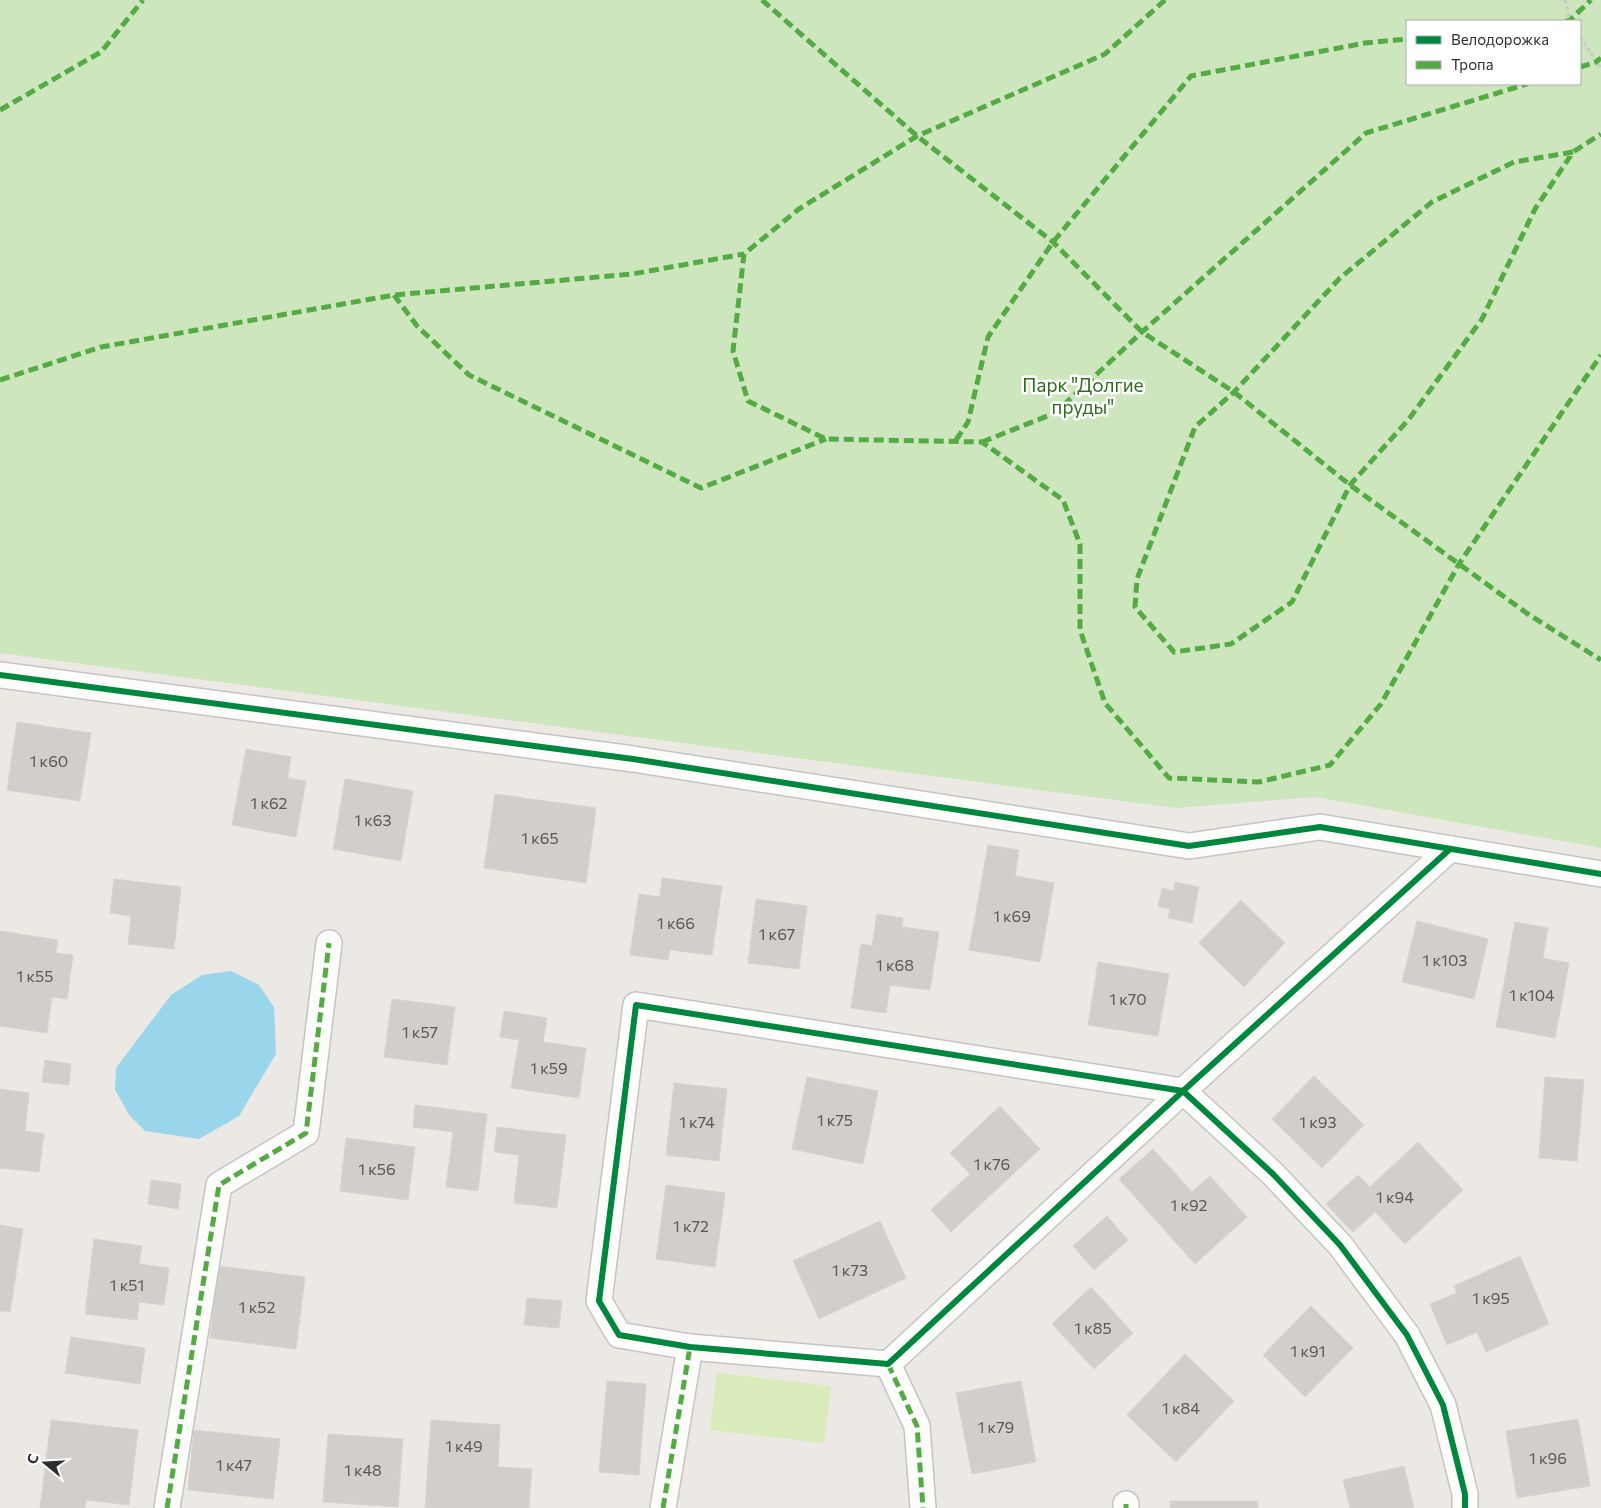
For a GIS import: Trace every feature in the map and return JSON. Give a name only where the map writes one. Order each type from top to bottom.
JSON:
[{"type":"street","points":[[0,675],[634,759],[1189,846],[1320,827],[1601,874]]},
{"type":"street","points":[[1450,848],[1183,1091],[888,1364],[690,1347],[619,1335],[599,1300],[636,1005],[1183,1091],[1273,1174],[1340,1245],[1407,1335],[1443,1405],[1465,1494],[1465,1508]]},
{"type":"street","points":[[167,1508],[219,1185],[306,1133],[329,943]]},
{"type":"street","points":[[663,1508],[690,1347]]},
{"type":"street","points":[[888,1364],[917,1426],[923,1508]]},
{"type":"path","points":[[1565,0],[1570,20]]},
{"type":"path","points":[[1581,38],[1601,68]]},
{"type":"green space","name":"Парк \"Долгие пруды\"","points":[[0,0],[1601,0],[1601,848],[1315,797],[1176,808],[0,653]]},
{"type":"green space","points":[[717,1373],[831,1386],[824,1443],[710,1430]]},
{"type":"water","points":[[231,971],[259,985],[274,1007],[276,1054],[239,1116],[199,1139],[145,1131],[130,1116],[115,1090],[116,1068],[171,995],[202,975]]},
{"type":"building","points":[[17,722],[91,733],[80,801],[7,790]]},
{"type":"building","points":[[246,749],[291,757],[288,778],[306,781],[296,837],[232,825]]},
{"type":"building","points":[[345,779],[413,791],[401,861],[333,849]]},
{"type":"building","points":[[495,794],[596,808],[586,883],[484,868]]},
{"type":"building","points":[[988,845],[1019,850],[1015,876],[1054,883],[1040,962],[969,950]]},
{"type":"building","points":[[662,878],[722,886],[712,955],[670,950],[668,960],[630,955],[639,894],[660,897]]},
{"type":"building","points":[[114,879],[181,887],[174,949],[128,944],[131,916],[110,913]]},
{"type":"building","points":[[1175,882],[1199,887],[1192,923],[1168,918],[1170,909],[1158,906],[1162,888],[1174,891]]},
{"type":"building","points":[[756,899],[807,906],[799,969],[748,963]]},
{"type":"building","points":[[1241,900],[1285,943],[1244,987],[1199,943]]},
{"type":"building","points":[[877,914],[903,918],[902,927],[939,932],[930,990],[890,985],[886,1013],[851,1008],[861,944],[872,946]]},
{"type":"building","points":[[1417,921],[1488,939],[1474,999],[1402,982]]},
{"type":"building","points":[[1515,922],[1548,928],[1543,958],[1569,963],[1555,1038],[1496,1027]]},
{"type":"building","points":[[0,931],[58,940],[56,953],[73,955],[67,999],[52,997],[47,1033],[0,1026]]},
{"type":"building","points":[[1098,962],[1169,974],[1158,1036],[1088,1025]]},
{"type":"building","points":[[392,999],[455,1007],[447,1065],[384,1057]]},
{"type":"building","points":[[504,1011],[547,1018],[543,1042],[586,1048],[579,1098],[511,1088],[519,1040],[500,1037]]},
{"type":"building","points":[[45,1060],[71,1064],[69,1085],[42,1082]]},
{"type":"building","points":[[1314,1076],[1364,1125],[1322,1168],[1272,1119]]},
{"type":"building","points":[[807,1077],[878,1091],[863,1164],[792,1149]]},
{"type":"building","points":[[1545,1077],[1584,1080],[1577,1161],[1539,1158]]},
{"type":"building","points":[[674,1083],[727,1089],[719,1161],[666,1155]]},
{"type":"building","points":[[0,1089],[29,1093],[25,1131],[44,1134],[39,1172],[0,1168]]},
{"type":"building","points":[[415,1105],[487,1114],[478,1191],[446,1187],[453,1132],[413,1127]]},
{"type":"building","points":[[1000,1106],[1040,1149],[951,1232],[931,1210],[970,1174],[950,1153]]},
{"type":"building","points":[[497,1127],[566,1135],[557,1208],[514,1203],[519,1155],[494,1152]]},
{"type":"building","points":[[346,1138],[415,1147],[408,1200],[340,1191]]},
{"type":"building","points":[[1418,1142],[1463,1190],[1405,1244],[1375,1212],[1353,1232],[1326,1204],[1358,1175],[1370,1187]]},
{"type":"building","points":[[1153,1149],[1192,1192],[1210,1176],[1247,1217],[1195,1264],[1119,1179]]},
{"type":"building","points":[[151,1180],[181,1184],[178,1209],[148,1204]]},
{"type":"building","points":[[666,1185],[725,1193],[715,1267],[656,1259]]},
{"type":"building","points":[[1107,1216],[1128,1240],[1094,1270],[1073,1246]]},
{"type":"building","points":[[880,1221],[906,1278],[819,1319],[793,1261]]},
{"type":"building","points":[[0,1225],[23,1229],[10,1312],[0,1311]]},
{"type":"building","points":[[94,1239],[142,1246],[139,1264],[169,1268],[164,1305],[139,1302],[137,1320],[85,1314]]},
{"type":"building","points":[[1520,1256],[1549,1324],[1486,1352],[1477,1332],[1447,1345],[1430,1304],[1457,1293],[1454,1286]]},
{"type":"building","points":[[219,1266],[305,1277],[296,1349],[210,1338]]},
{"type":"building","points":[[1091,1287],[1133,1333],[1094,1369],[1052,1324]]},
{"type":"building","points":[[527,1298],[562,1301],[559,1328],[524,1325]]},
{"type":"building","points":[[1311,1306],[1353,1348],[1305,1397],[1263,1355]]},
{"type":"building","points":[[71,1337],[145,1348],[140,1384],[65,1373]]},
{"type":"building","points":[[1185,1354],[1234,1401],[1176,1462],[1127,1415]]},
{"type":"building","points":[[607,1381],[646,1384],[639,1475],[599,1472]]},
{"type":"building","points":[[1021,1381],[1036,1462],[972,1474],[956,1393]]},
{"type":"building","points":[[1578,1419],[1590,1486],[1517,1498],[1506,1431]]},
{"type":"building","points":[[51,1420],[138,1430],[129,1505],[86,1500],[85,1508],[40,1508]]},
{"type":"building","points":[[431,1420],[500,1425],[498,1467],[532,1469],[529,1508],[425,1508]]},
{"type":"building","points":[[194,1430],[280,1439],[273,1499],[188,1490]]},
{"type":"building","points":[[328,1434],[403,1439],[398,1507],[323,1502]]},
{"type":"building","points":[[1404,1466],[1414,1508],[1350,1508],[1343,1480]]},
{"type":"building","points":[[1170,1501],[1258,1501],[1258,1508],[1170,1508]]},
{"type":"marked path","points":[[0,110],[101,52],[143,0]]},
{"type":"marked path","points":[[762,0],[917,136],[1053,242],[1142,332],[1234,392],[1350,485],[1528,614],[1601,660]]},
{"type":"marked path","points":[[1165,0],[1105,54],[917,136],[799,209],[744,254],[733,351],[748,401],[826,439],[982,442],[1063,500],[1080,544],[1080,630],[1105,703],[1169,778],[1259,782],[1330,765],[1381,704],[1459,564],[1601,355]]},
{"type":"marked path","points":[[1570,20],[1591,0]]},
{"type":"marked path","points":[[956,440],[968,422],[988,337],[1053,242],[1191,76],[1365,43],[1406,39]]},
{"type":"marked path","points":[[1581,67],[1596,62],[1601,58]]},
{"type":"marked path","points":[[982,442],[1055,413],[1142,332],[1366,133],[1524,85]]},
{"type":"marked path","points":[[1573,152],[1514,162],[1432,202],[1340,278],[1234,392],[1195,427],[1137,579],[1135,607],[1174,652],[1231,644],[1292,602],[1350,485],[1409,419],[1482,319],[1535,209],[1573,152],[1601,134]]},
{"type":"marked path","points":[[0,380],[101,347],[394,295],[632,274],[744,254]]},
{"type":"marked path","points":[[394,295],[417,326],[469,375],[701,488],[826,439]]},
{"type":"marked path","points":[[167,1508],[219,1185],[306,1133],[329,943]]},
{"type":"marked path","points":[[663,1508],[690,1347]]},
{"type":"marked path","points":[[888,1364],[917,1426],[923,1508]]},
{"type":"cycle path","points":[[0,675],[633,759],[1189,846],[1320,827],[1601,874]]},
{"type":"cycle path","points":[[1450,849],[1183,1091],[888,1364],[690,1347],[619,1335],[599,1301],[636,1005],[1183,1091],[1273,1174],[1340,1245],[1407,1335],[1443,1405],[1465,1494],[1465,1508]]}]
